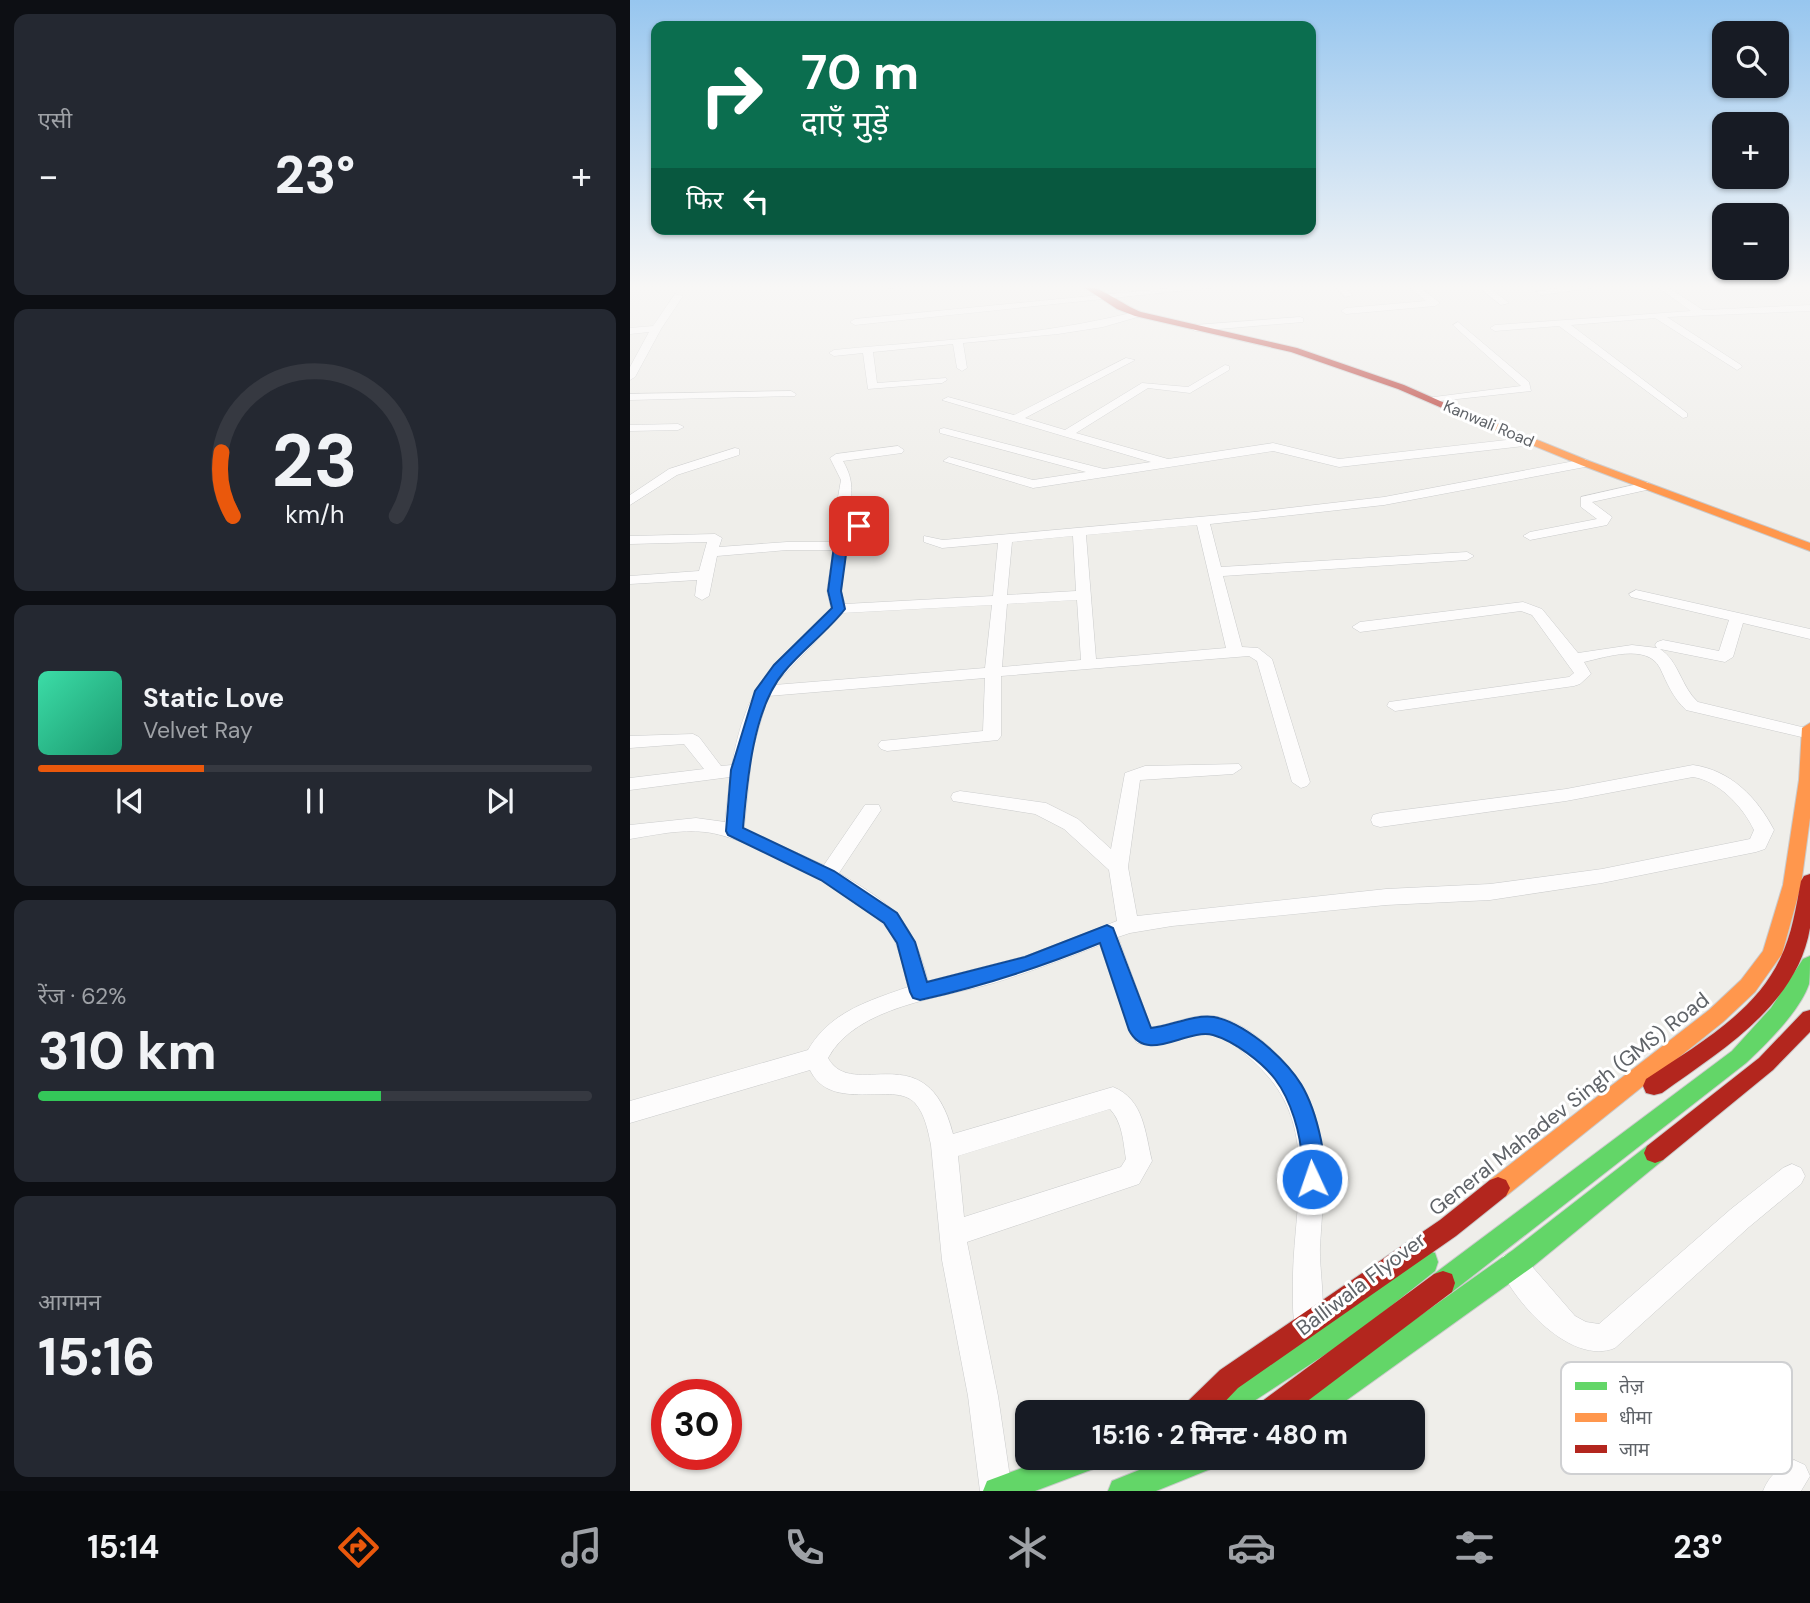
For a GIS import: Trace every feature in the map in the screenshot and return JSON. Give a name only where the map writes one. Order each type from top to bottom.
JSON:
[{"type":"street","points":[[630,377],[642,356]]},
{"type":"street","points":[[869,356],[872,387],[942,380]]},
{"type":"street","points":[[960,356],[962,368]]},
{"type":"street","name":"Kanwali Road","points":[[1310,356],[1434,400],[1585,463],[1810,547]]},
{"type":"street","points":[[1434,400],[1527,389],[1525,384],[1493,356]]},
{"type":"street","points":[[1605,356],[1683,415]]},
{"type":"street","points":[[1719,356],[1737,367]]},
{"type":"street","points":[[1015,419],[1130,360]]},
{"type":"street","points":[[1066,434],[1146,385],[1190,390],[1225,368]]},
{"type":"street","points":[[630,397],[791,394]]},
{"type":"street","points":[[948,400],[1171,464]]},
{"type":"street","points":[[630,428],[678,427]]},
{"type":"street","points":[[944,431],[1104,473]]},
{"type":"street","points":[[949,461],[1033,484],[1273,447],[1310,458],[1352,462],[1533,441]]},
{"type":"street","points":[[839,609],[834,591],[840,546],[859,526],[847,517],[844,497],[847,480],[836,458],[898,450]]},
{"type":"street","points":[[630,501],[673,472],[736,452]]},
{"type":"street","points":[[929,539],[942,544],[1202,520],[1418,496],[1585,463]]},
{"type":"street","points":[[1530,536],[1602,522],[1605,517],[1586,504],[1586,500],[1647,486]]},
{"type":"street","points":[[1202,520],[1235,651]]},
{"type":"street","points":[[1079,531],[1089,666]]},
{"type":"street","points":[[630,540],[712,537],[716,541],[705,575],[702,596]]},
{"type":"street","points":[[887,745],[992,736],[993,673],[1005,538]]},
{"type":"street","points":[[711,552],[787,546],[840,546]]},
{"type":"street","points":[[1215,572],[1468,556]]},
{"type":"street","points":[[630,580],[705,575]]},
{"type":"street","points":[[1636,594],[1810,634]]},
{"type":"street","points":[[734,831],[740,770],[763,691],[779,668],[839,609],[1000,602],[1084,595]]},
{"type":"street","points":[[1360,627],[1523,606],[1537,612],[1583,674],[1574,681],[1395,706]]},
{"type":"street","points":[[1663,645],[1725,657],[1737,617]]},
{"type":"street","points":[[1574,659],[1639,649],[1653,651],[1659,655],[1678,693],[1692,706],[1810,734]]},
{"type":"street","points":[[763,691],[1252,651],[1264,659],[1301,782]]},
{"type":"street","name":"General Mahadev Singh (GMS) Road","points":[[1209,1400],[1229,1379],[1448,1228],[1716,1016],[1748,986],[1772,954],[1792,885],[1807,780],[1810,728]]},
{"type":"street","points":[[630,742],[687,738],[693,741],[716,772]]},
{"type":"street","points":[[1233,768],[1145,772],[1131,777],[1118,867],[1117,929],[1140,1030],[1145,1036],[1153,1037],[1200,1026],[1227,1030],[1243,1039],[1282,1071],[1298,1097],[1313,1159],[1307,1248],[1308,1326]]},
{"type":"street","points":[[630,784],[740,770]]},
{"type":"street","points":[[1053,1470],[996,1491],[983,1397],[952,1234],[943,1149],[933,1109],[922,1093],[904,1086],[859,1085],[837,1080],[824,1073],[816,1058],[821,1045],[832,1031],[850,1019],[920,992],[1019,967],[1117,929],[1386,897],[1490,892],[1602,876],[1749,847],[1758,844],[1764,830],[1723,779],[1713,773],[1693,771],[1566,795],[1380,820]]},
{"type":"street","points":[[960,797],[1039,808],[1071,824],[1118,867]]},
{"type":"street","points":[[827,875],[872,810]]},
{"type":"street","points":[[630,832],[705,825],[734,831],[827,875],[891,918],[906,942],[920,992]]},
{"type":"street","name":"Balliwala Flyover","points":[[1232,1400],[1343,1328],[1494,1208],[1737,1025],[1767,997],[1786,967],[1797,938],[1810,881]]},
{"type":"street","points":[[1288,1400],[1358,1350],[1469,1262],[1700,1088],[1772,1026],[1802,986],[1810,964]]},
{"type":"street","points":[[1325,1400],[1513,1266],[1766,1064],[1810,1018]]},
{"type":"street","points":[[630,1112],[816,1058]]},
{"type":"street","points":[[943,1149],[1113,1098],[1122,1102],[1127,1109],[1139,1161],[1130,1176],[952,1234]]},
{"type":"street","points":[[1513,1266],[1570,1331],[1584,1339],[1605,1338],[1740,1218],[1792,1176]]},
{"type":"street","points":[[1122,1491],[1174,1470]]},
{"type":"traffic: fast","points":[[1443,1283],[1739,1057],[1779,1014],[1810,964]]},
{"type":"traffic: fast","points":[[1325,1400],[1522,1259],[1655,1153]]},
{"type":"traffic: fast","points":[[1232,1400],[1343,1328],[1426,1262]]},
{"type":"traffic: fast","points":[[997,1491],[1054,1470]]},
{"type":"traffic: fast","points":[[1122,1491],[1174,1470]]},
{"type":"traffic: slow","points":[[1460,412],[1585,463],[1810,547]]},
{"type":"traffic: slow","points":[[1498,1188],[1716,1016],[1748,986],[1772,954],[1792,885],[1807,780],[1810,728]]},
{"type":"traffic: jam","points":[[1310,356],[1401,387],[1460,412]]},
{"type":"traffic: jam","points":[[1654,1086],[1731,1031],[1749,1015],[1779,980],[1794,950],[1810,881]]},
{"type":"traffic: jam","points":[[1655,1153],[1766,1064],[1810,1018]]},
{"type":"traffic: jam","points":[[1209,1400],[1229,1379],[1448,1228],[1498,1188]]},
{"type":"traffic: jam","points":[[1287,1400],[1443,1283]]},
{"type":"route","points":[[859,526],[840,546],[834,591],[839,609],[779,668],[763,691],[740,770],[734,831],[827,875],[891,918],[906,942],[920,992],[1031,963],[1107,933],[1140,1030],[1145,1036],[1153,1037],[1200,1026],[1214,1026],[1243,1039],[1282,1071],[1298,1097],[1308,1130],[1313,1159],[1312,1179]]}]
